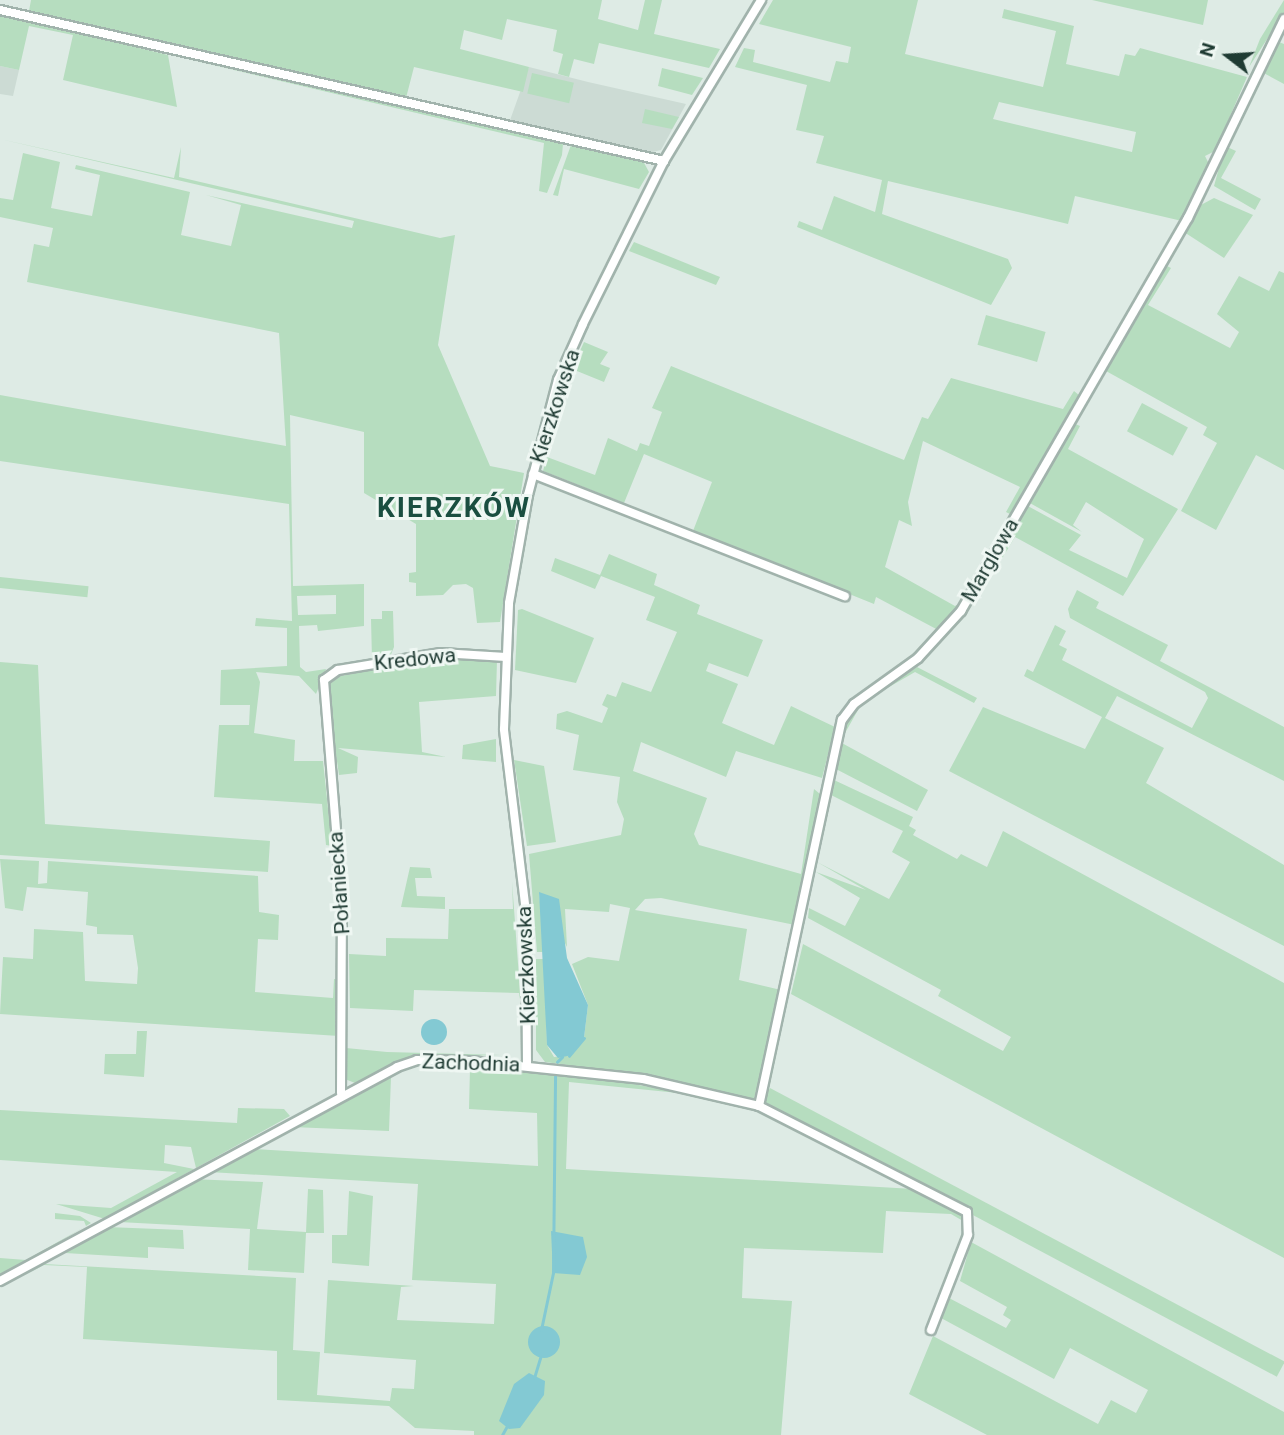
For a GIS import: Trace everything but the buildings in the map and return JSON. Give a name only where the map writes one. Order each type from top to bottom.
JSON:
[{"type":"street","name":"Kierzkowska","points":[[527,1065],[528,956],[520,853],[505,764],[506,657],[513,576],[533,474],[565,363],[664,161],[761,0]]},
{"type":"street","points":[[0,10],[664,161]]},
{"type":"street","name":"Marglowa","points":[[760,1106],[842,720],[854,704],[933,645],[965,604],[1188,218],[1284,19]]},
{"type":"street","points":[[533,474],[845,596]]},
{"type":"street","name":"Kredowa","points":[[327,676],[441,653],[506,657]]},
{"type":"street","name":"Połaniecka","points":[[327,676],[321,693],[342,904],[341,1093]]},
{"type":"street","name":"Zachodnia","points":[[0,1281],[341,1093],[417,1060],[527,1065],[643,1079],[760,1106],[967,1212],[968,1236],[930,1330]]},
{"type":"shaded area","points":[[0,66],[19,70],[13,96],[0,94]]},
{"type":"shaded area","points":[[529,67],[686,104],[661,150],[644,154],[509,123]]},
{"type":"green space","points":[[31,0],[602,0],[598,19],[638,30],[645,0],[662,0],[654,34],[720,49],[709,68],[599,43],[594,64],[574,59],[569,77],[558,74],[563,54],[553,51],[557,30],[507,19],[502,40],[464,30],[460,49],[529,67],[523,92],[414,67],[406,98],[29,11]]},
{"type":"green space","points":[[773,0],[918,0],[905,54],[1043,87],[1056,31],[1002,18],[1004,9],[1074,26],[1066,64],[1119,76],[1125,54],[1135,56],[1140,48],[1247,77],[1215,151],[1205,156],[1209,164],[1182,221],[1075,196],[1068,224],[888,181],[882,214],[1008,259],[1012,268],[991,305],[797,227],[799,221],[822,230],[834,196],[875,212],[882,180],[816,163],[824,136],[796,130],[807,85],[735,67],[744,48],[755,50],[753,62],[830,82],[836,61],[848,63],[851,47],[759,24]],"holes":[[[999,102],[1136,132],[1132,152],[993,119]]]},
{"type":"green space","points":[[1092,0],[1208,0],[1203,25]]},
{"type":"green space","points":[[1284,0],[1284,13],[1249,67],[1260,39]]},
{"type":"green space","points":[[0,14],[168,55],[177,107],[63,80],[73,35],[29,26],[19,70],[0,66]]},
{"type":"green space","points":[[1276,41],[1284,44],[1284,84],[1260,71]]},
{"type":"green space","points":[[183,58],[556,142],[563,144],[562,155],[547,193],[539,191],[544,143]]},
{"type":"green space","points":[[662,68],[703,78],[692,95],[658,86]]},
{"type":"green space","points":[[532,73],[574,83],[569,103],[527,93]]},
{"type":"green space","points":[[645,109],[679,117],[672,129],[642,123]]},
{"type":"green space","points":[[0,139],[174,178],[181,147],[179,177],[440,238],[455,235],[438,345],[490,466],[524,473],[500,622],[477,623],[473,588],[466,584],[453,585],[443,595],[416,596],[416,583],[409,582],[409,573],[416,572],[416,524],[364,493],[364,432],[290,415],[293,586],[364,584],[364,626],[318,631],[317,625],[299,626],[300,667],[306,672],[326,669],[316,694],[299,676],[256,672],[260,682],[254,733],[295,740],[294,761],[323,761],[332,846],[326,845],[322,804],[214,797],[219,725],[249,725],[250,705],[220,705],[221,670],[287,666],[287,628],[255,626],[256,618],[292,621],[289,504],[0,461],[0,395],[286,446],[279,333],[27,282],[34,244],[49,247],[53,228],[0,217],[0,198],[13,200],[23,153],[60,162],[51,208],[92,216],[100,175],[75,169],[76,165],[190,192],[181,235],[231,246],[241,205],[206,195],[352,228],[354,221]],"holes":[[[336,595],[336,614],[298,615],[297,596]]]},
{"type":"green space","points":[[571,145],[643,161],[649,172],[639,189],[564,169],[558,196],[553,195]]},
{"type":"green space","points":[[1225,146],[1236,151],[1221,178],[1261,199],[1255,210],[1214,186]]},
{"type":"green space","points":[[1214,198],[1253,215],[1224,258],[1184,232],[1199,206]]},
{"type":"green space","points":[[634,242],[720,277],[716,285],[629,251]]},
{"type":"green space","points":[[1163,264],[1171,268],[1148,305],[1230,348],[1239,332],[1217,314],[1239,276],[1269,291],[1279,271],[1284,273],[1284,470],[1256,455],[1216,530],[1181,511],[1217,443],[1203,435],[1207,427],[1106,371]]},
{"type":"green space","points":[[986,315],[1046,332],[1037,362],[977,345]]},
{"type":"green space","points":[[584,342],[608,352],[600,364],[610,368],[604,382],[572,369]]},
{"type":"green space","points":[[671,366],[904,460],[922,417],[928,419],[951,378],[1063,409],[1074,391],[1080,396],[1012,515],[1006,512],[1020,487],[923,441],[908,502],[912,526],[899,520],[885,567],[955,606],[962,602],[940,631],[876,597],[874,604],[693,531],[712,482],[644,454],[624,503],[543,471],[547,457],[595,475],[608,438],[637,451],[640,443],[649,446],[662,412],[652,408]]},
{"type":"green space","points":[[1142,403],[1188,427],[1173,456],[1127,431]]},
{"type":"green space","points":[[1073,423],[1080,426],[1068,449],[1178,509],[1123,596],[1015,537],[994,572],[991,567],[1026,505],[1081,535],[1069,550],[1127,578],[1144,539],[1086,502],[1073,525],[1082,532],[1028,502]]},
{"type":"green space","points":[[609,554],[657,574],[654,585],[700,605],[697,614],[763,640],[748,677],[709,663],[706,671],[738,684],[722,723],[774,745],[791,706],[835,727],[822,778],[736,751],[726,777],[641,742],[633,771],[707,798],[694,834],[699,845],[801,874],[814,789],[820,794],[795,925],[661,898],[645,899],[635,910],[747,929],[739,980],[781,990],[754,1099],[643,1075],[545,1062],[536,1050],[536,959],[545,959],[547,1045],[554,1057],[572,1055],[584,1038],[588,1005],[572,964],[588,957],[619,961],[630,908],[610,904],[609,912],[565,909],[567,947],[539,892],[545,952],[537,952],[529,854],[621,835],[624,819],[617,802],[620,777],[573,770],[579,735],[556,729],[557,714],[567,711],[602,723],[608,708],[602,705],[607,694],[616,697],[622,682],[651,692],[677,632],[646,620],[655,597],[601,576],[595,589],[551,571],[555,558],[600,575]]},
{"type":"green space","points":[[0,577],[89,586],[87,597],[0,588]]},
{"type":"green space","points":[[1077,590],[1099,602],[1096,608],[1168,645],[1160,661],[1284,727],[1284,781],[1117,696],[1105,718],[1164,748],[1146,783],[1284,865],[1284,946],[949,771],[983,707],[1085,749],[1102,717],[1024,676],[1027,669],[1033,672],[1055,625],[1066,631],[1059,645],[1067,649],[1062,660],[1192,728],[1208,698],[1205,692],[1070,618],[1068,609]]},
{"type":"green space","points":[[522,609],[594,638],[576,683],[515,670],[518,610]]},
{"type":"green space","points":[[382,611],[393,611],[394,647],[390,657],[372,660],[371,619],[382,619]]},
{"type":"green space","points":[[466,657],[497,660],[496,696],[419,702],[422,752],[446,757],[338,748],[358,757],[357,773],[339,775],[326,686],[332,678],[413,661]]},
{"type":"green space","points":[[0,662],[38,665],[45,824],[270,841],[268,872],[0,855]]},
{"type":"green space","points":[[917,667],[977,698],[974,703],[915,672],[870,698]]},
{"type":"green space","points":[[863,701],[840,742],[928,790],[917,811],[834,768],[836,749],[846,721]]},
{"type":"green space","points":[[496,739],[496,762],[462,759],[463,745]]},
{"type":"green space","points":[[514,760],[544,766],[556,842],[527,846]]},
{"type":"green space","points":[[834,780],[913,817],[909,826],[916,830],[913,835],[957,859],[961,854],[987,867],[1003,831],[1284,983],[1284,1258],[791,994],[803,944],[1003,1051],[1011,1037],[938,996],[941,990],[808,918],[809,908],[845,926],[860,898],[816,872],[866,890],[817,862],[889,899],[910,862],[892,852],[903,831],[827,793]]},
{"type":"green space","points":[[0,859],[39,861],[38,884],[47,883],[48,861],[258,876],[259,912],[279,915],[278,940],[258,939],[255,992],[333,998],[334,979],[339,980],[339,1036],[0,1014],[3,957],[33,959],[34,929],[83,932],[85,981],[137,984],[138,968],[133,935],[97,934],[97,927],[86,925],[88,892],[27,887],[23,911],[5,908]]},
{"type":"green space","points":[[410,867],[430,868],[432,878],[415,878],[417,896],[445,897],[445,909],[401,907]]},
{"type":"green space","points":[[512,881],[521,1005],[519,993],[414,990],[413,1011],[350,1008],[349,954],[386,956],[386,938],[448,939],[449,909],[513,909]]},
{"type":"green space","points":[[137,1031],[147,1031],[144,1077],[104,1074],[105,1054],[136,1054]]},
{"type":"green space","points":[[346,1048],[387,1052],[502,1055],[410,1057],[355,1083],[345,1079]]},
{"type":"green space","points":[[437,1063],[590,1076],[688,1094],[569,1082],[566,1169],[914,1189],[953,1208],[964,1219],[967,1230],[960,1252],[952,1257],[965,1231],[963,1221],[951,1214],[886,1211],[883,1253],[744,1248],[742,1298],[792,1301],[781,1435],[474,1435],[474,1431],[415,1428],[389,1406],[277,1400],[277,1351],[83,1339],[87,1267],[44,1265],[25,1275],[44,1264],[296,1278],[293,1350],[320,1352],[317,1395],[390,1401],[392,1388],[414,1389],[416,1360],[324,1353],[328,1280],[414,1286],[401,1287],[397,1320],[494,1324],[496,1284],[412,1280],[418,1184],[209,1172],[334,1102],[416,1066],[391,1077],[389,1131],[292,1127],[254,1149],[538,1166],[537,1113],[469,1109],[470,1068],[432,1068]]},
{"type":"green space","points":[[770,1088],[1284,1361],[1277,1377],[762,1103]]},
{"type":"green space","points":[[238,1108],[284,1109],[290,1116],[196,1168],[191,1147],[165,1145],[164,1163],[194,1169],[105,1219],[56,1204],[111,1208],[177,1172],[0,1160],[0,1110],[237,1123]]},
{"type":"green space","points":[[191,1179],[263,1182],[257,1229],[306,1232],[308,1189],[323,1190],[324,1233],[306,1233],[304,1273],[248,1270],[250,1229],[119,1222]]},
{"type":"green space","points":[[349,1191],[373,1196],[369,1266],[332,1263],[332,1235],[347,1235]]},
{"type":"green space","points":[[55,1213],[80,1216],[91,1223],[86,1226],[84,1221],[55,1219]]},
{"type":"green space","points":[[85,1227],[0,1277],[0,1258],[26,1260]]},
{"type":"green space","points":[[107,1227],[183,1230],[184,1249],[148,1247],[148,1258],[65,1253]]},
{"type":"green space","points":[[971,1242],[1284,1412],[1284,1435],[987,1435],[909,1394],[933,1336],[1098,1424],[1111,1400],[1136,1413],[1148,1390],[1070,1348],[1054,1379],[941,1318],[949,1298],[1006,1328],[1011,1320],[1003,1315],[1007,1307],[960,1281]]},
{"type":"water","points":[[539,892],[559,899],[567,958],[588,1005],[584,1038],[572,1055],[558,1058],[547,1045]]},
{"type":"water","points":[[434,1019],[443,1023],[447,1032],[443,1041],[434,1045],[425,1041],[421,1032],[425,1023]]},
{"type":"water","points":[[551,1231],[583,1237],[587,1257],[580,1275],[553,1273]]},
{"type":"water","points":[[544,1326],[556,1330],[560,1342],[556,1354],[544,1358],[532,1354],[528,1342],[532,1330]]},
{"type":"water","points":[[529,1373],[545,1381],[544,1395],[520,1428],[509,1429],[499,1421],[514,1384]]},
{"type":"waterway","points":[[569,1056],[584,1038]]},
{"type":"waterway","points":[[557,1062],[562,1057]]},
{"type":"waterway","points":[[541,1330],[553,1273],[555,1073]]},
{"type":"waterway","points":[[534,1378],[540,1358]]},
{"type":"waterway","points":[[502,1435],[507,1426]]},
{"type":"district","name":"KIERZKÓW","points":[[454,508]]}]
